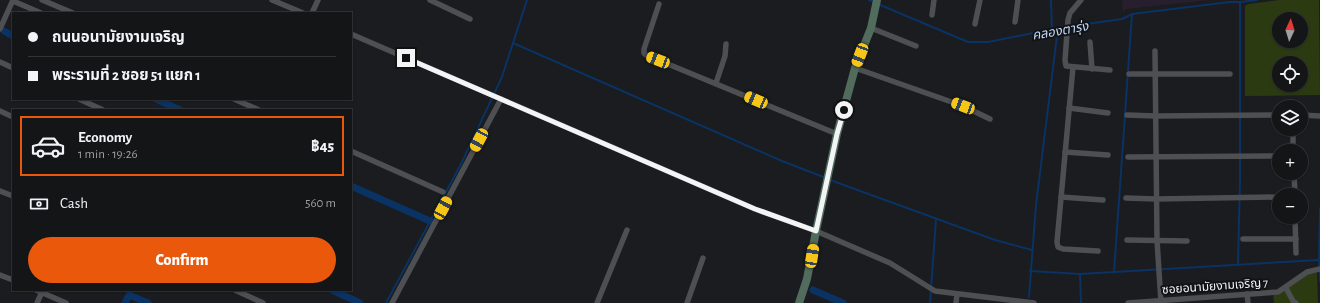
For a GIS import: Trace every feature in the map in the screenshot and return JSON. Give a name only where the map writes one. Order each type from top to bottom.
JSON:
[{"type":"street","points":[[0,29],[13,0],[39,12]]},
{"type":"street","points":[[42,0],[71,12]]},
{"type":"street","points":[[272,0],[283,2],[301,12]]},
{"type":"street","points":[[312,12],[318,0]]},
{"type":"street","points":[[430,0],[470,19]]},
{"type":"street","points":[[932,15],[934,0]]},
{"type":"street","points":[[975,24],[980,0]]},
{"type":"street","points":[[1015,22],[1018,0]]},
{"type":"street","points":[[1081,0],[1070,13],[1068,20],[1065,60],[1066,66],[1110,70]]},
{"type":"street","points":[[800,303],[807,279],[837,134],[855,68],[871,28],[877,3]]},
{"type":"street","points":[[659,4],[644,49],[646,55],[837,134]]},
{"type":"street","points":[[871,28],[916,46]]},
{"type":"street","points":[[352,34],[748,206],[816,231],[890,263],[935,291],[1002,301],[1034,303]]},
{"type":"street","points":[[1090,42],[1092,69]]},
{"type":"street","points":[[716,83],[725,56],[726,44]]},
{"type":"street","points":[[1156,51],[1157,264],[1161,302]]},
{"type":"street","points":[[0,62],[12,68]]},
{"type":"street","points":[[1073,67],[1057,242],[1058,247],[1063,249],[1098,251]]},
{"type":"street","points":[[855,68],[963,106],[990,119]]},
{"type":"street","points":[[1129,74],[1230,74]]},
{"type":"street","points":[[392,303],[499,98]]},
{"type":"street","points":[[81,100],[101,109]]},
{"type":"street","points":[[236,100],[257,109]]},
{"type":"street","points":[[1069,108],[1108,113]]},
{"type":"street","points":[[0,111],[12,117]]},
{"type":"street","points":[[1127,115],[1272,115]]},
{"type":"street","points":[[1308,115],[1320,116]]},
{"type":"street","points":[[352,151],[443,192]]},
{"type":"street","points":[[1065,152],[1108,155]]},
{"type":"street","points":[[1128,157],[1272,156]]},
{"type":"street","points":[[0,191],[12,196]]},
{"type":"street","points":[[1061,197],[1103,200]]},
{"type":"street","points":[[1126,198],[1272,197]]},
{"type":"street","points":[[1295,224],[1296,253]]},
{"type":"street","points":[[597,303],[627,230]]},
{"type":"street","points":[[1243,238],[1296,239]]},
{"type":"street","points":[[1127,240],[1187,241]]},
{"type":"street","points":[[687,303],[703,258]]},
{"type":"street","name":"ซอยอนามัยงามเจริญ 7","points":[[1128,303],[1161,302],[1278,292],[1303,275],[1313,270],[1320,269]]},
{"type":"street","points":[[0,275],[12,280]]},
{"type":"street","points":[[1286,288],[1296,303]]},
{"type":"street","points":[[37,303],[41,291],[66,303]]},
{"type":"street","points":[[237,291],[264,303]]},
{"type":"street","points":[[956,303],[957,294]]},
{"type":"street","points":[[1247,294],[1248,303]]},
{"type":"shaded area","points":[[1122,0],[1210,0],[1126,9],[1123,12]]},
{"type":"green space","points":[[1279,0],[1319,0],[1320,95],[1245,96],[1245,6],[1248,4]]},
{"type":"green space","points":[[1317,273],[1318,303],[1274,303],[1273,291],[1277,290],[1301,274]]},
{"type":"waterway","points":[[386,303],[461,164],[502,77],[527,0]]},
{"type":"waterway","name":"คลองตารุ่ง","points":[[869,0],[874,2]]},
{"type":"waterway","points":[[1051,0],[1052,30]]},
{"type":"waterway","name":"คลองตารุ่ง","points":[[878,4],[968,42],[988,42],[1058,28],[1122,19],[1132,14],[1257,0]]},
{"type":"waterway","points":[[1238,264],[1240,181],[1240,2]]},
{"type":"waterway","points":[[1114,272],[1132,14]]},
{"type":"waterway","points":[[1029,297],[1036,205],[1058,28]]},
{"type":"waterway","points":[[4,31],[12,35]]},
{"type":"waterway","points":[[513,43],[782,161],[826,178]]},
{"type":"waterway","points":[[158,100],[178,109]]},
{"type":"waterway","points":[[830,180],[995,240],[1032,250]]},
{"type":"waterway","points":[[352,186],[430,221]]},
{"type":"waterway","points":[[1320,208],[1320,281]]},
{"type":"waterway","points":[[930,303],[936,219]]},
{"type":"waterway","points":[[1030,271],[1080,274],[1319,260]]},
{"type":"waterway","points":[[1080,274],[1081,303]]},
{"type":"waterway","points":[[813,290],[843,303]]},
{"type":"waterway","points":[[334,291],[360,303]]},
{"type":"waterway","points":[[125,303],[129,295],[148,303]]},
{"type":"route","points":[[406,58],[755,209],[816,231],[837,134],[844,110]]}]
